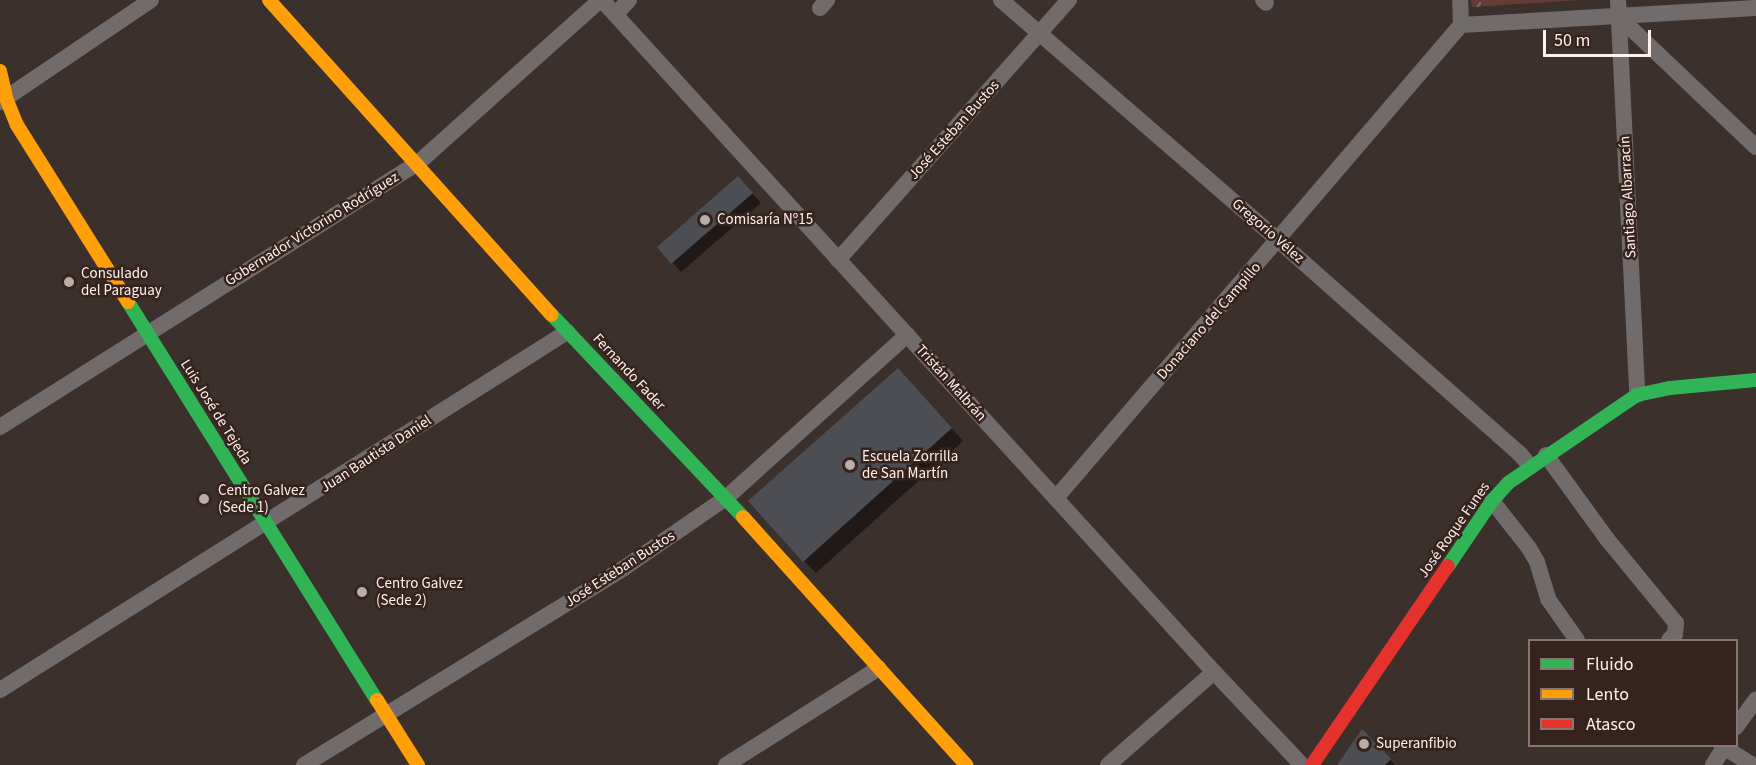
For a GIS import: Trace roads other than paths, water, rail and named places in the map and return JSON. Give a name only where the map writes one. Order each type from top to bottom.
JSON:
[{"type":"main road","name":"Fernando Fader","points":[[269,0],[418,163],[567,332],[726,498],[966,765]]},
{"type":"main road","name":"Luis José de Tejeda","points":[[0,71],[3,100],[16,125],[418,765]]},
{"type":"main road","name":"José Roque Funes","points":[[1312,765],[1492,501],[1508,483],[1546,455],[1638,395],[1670,388],[1756,380]]},
{"type":"street","points":[[3,100],[151,0]]},
{"type":"street","name":"Gobernador Victorino Rodríguez","points":[[0,427],[418,163],[601,0]]},
{"type":"street","name":"Tristán Malbrán","points":[[601,0],[1214,672],[1302,765]]},
{"type":"street","points":[[616,14],[629,0]]},
{"type":"street","name":"Gregorio Vélez","points":[[1001,0],[1278,240],[1520,454],[1530,466]]},
{"type":"street","name":"José Esteban Bustos","points":[[838,260],[1069,0]]},
{"type":"street","points":[[1460,0],[1461,25],[1618,8],[1756,8]]},
{"type":"street","points":[[1618,8],[1756,147]]},
{"type":"street","name":"Santiago Albarracín","points":[[1618,8],[1638,395]]},
{"type":"street","name":"Donaciano del Campillo","points":[[1056,498],[1461,25]]},
{"type":"street","name":"Juan Bautista Daniel","points":[[0,690],[567,332]]},
{"type":"street","name":"José Esteban Bustos","points":[[304,765],[624,568],[726,498],[907,334]]},
{"type":"street","points":[[1546,455],[1607,539],[1676,623],[1676,634],[1670,639]]},
{"type":"street","points":[[1492,501],[1529,548],[1537,562],[1548,599],[1576,639]]},
{"type":"street","points":[[726,765],[879,668]]},
{"type":"street","points":[[1108,765],[1214,672]]},
{"type":"street","points":[[1738,726],[1756,699]]},
{"type":"street","points":[[1713,765],[1723,747]]},
{"type":"street","points":[[1726,747],[1753,765]]},
{"type":"place","name":"Comisaría Nº15","points":[[705,220]]},
{"type":"place","name":"Consulado del Paraguay","points":[[69,282]]},
{"type":"place","name":"Escuela Zorrilla de San Martín","points":[[850,465]]},
{"type":"place","name":"Centro Galvez (Sede 1)","points":[[204,499]]},
{"type":"place","name":"Centro Galvez (Sede 2)","points":[[362,592]]},
{"type":"place","name":"Superanfibio","points":[[1364,744]]}]
